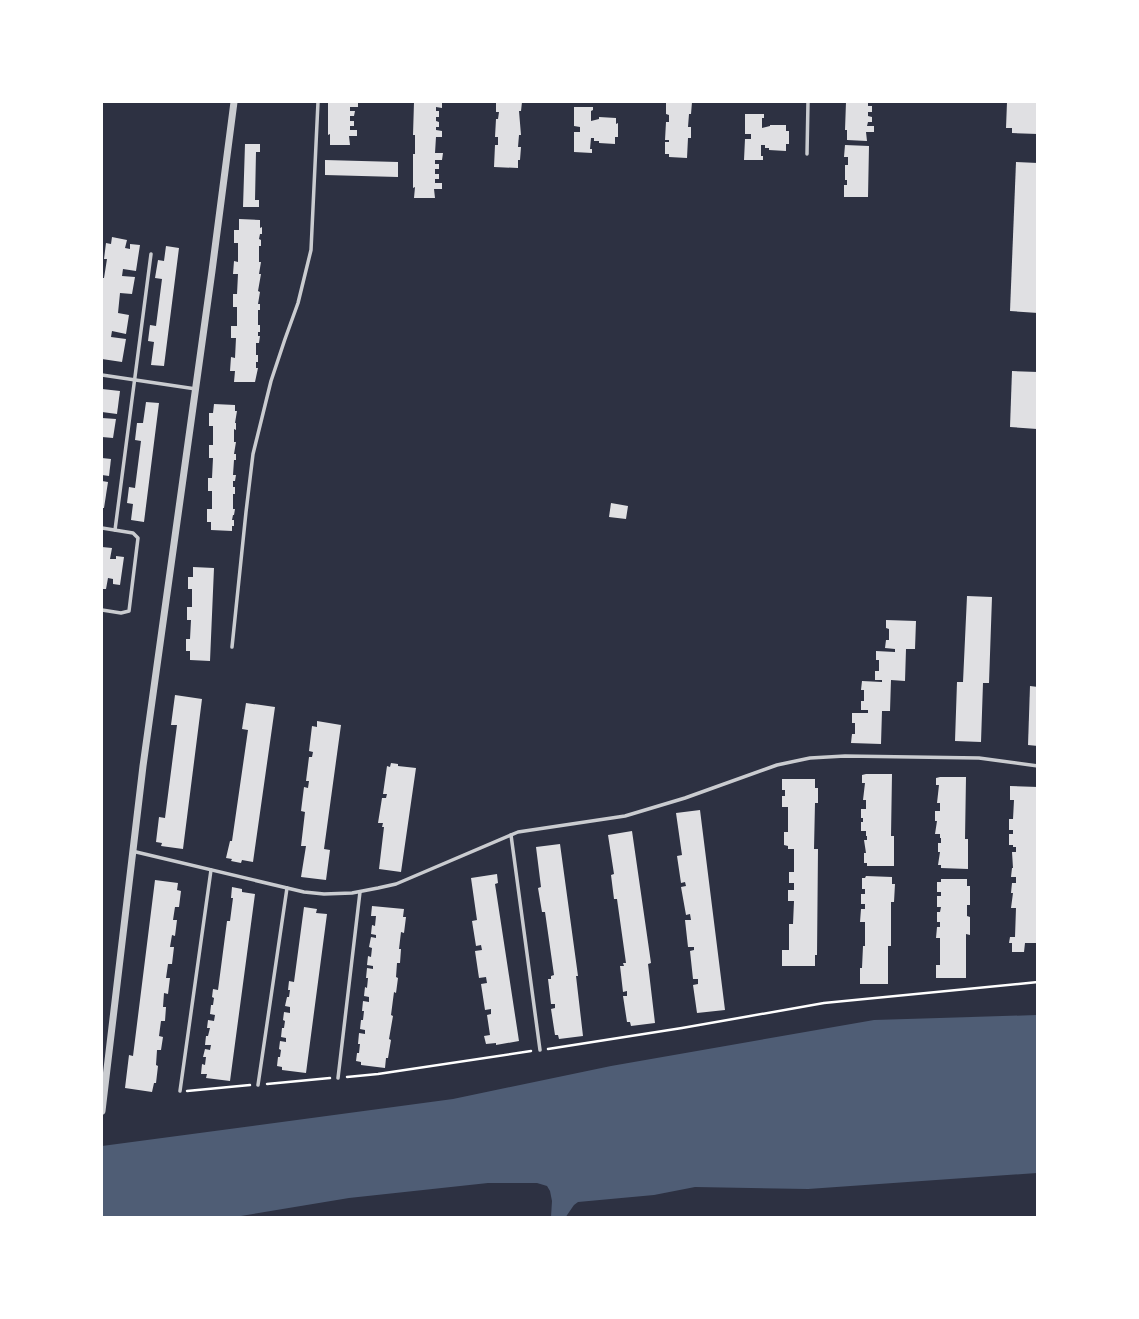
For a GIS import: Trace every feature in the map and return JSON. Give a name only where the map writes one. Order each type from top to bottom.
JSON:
[{"type":"street","points":[[102,1111],[143,766],[234,102]]},
{"type":"lane","points":[[232,647],[253,454],[271,381],[298,303],[311,250],[317,102]]},
{"type":"lane","points":[[807,154],[808,102]]},
{"type":"lane","points":[[115,530],[151,254]]},
{"type":"lane","points":[[102,375],[196,389]]},
{"type":"lane","points":[[102,528],[133,533],[138,538],[129,611],[121,613],[102,610]]},
{"type":"lane","points":[[132,851],[286,888],[324,894],[360,891],[396,884],[512,835],[634,814],[777,765],[810,758],[979,758],[1038,766]]},
{"type":"lane","points":[[512,835],[540,1050]]},
{"type":"lane","points":[[180,1091],[211,870]]},
{"type":"lane","points":[[258,1085],[286,888]]},
{"type":"lane","points":[[338,1078],[360,891]]},
{"type":"path","points":[[180,1091],[378,1074],[682,1028],[824,1003],[1038,982]]},
{"type":"water","points":[[1037,1015],[1037,1173],[808,1189],[695,1187],[654,1195],[578,1202],[565,1218],[551,1217],[550,1191],[547,1186],[537,1183],[488,1183],[349,1198],[229,1218],[102,1217],[102,1146],[453,1099],[611,1066],[874,1020]]},
{"type":"building","points":[[328,102],[358,102],[358,107],[350,107],[350,111],[355,111],[354,116],[350,116],[354,126],[350,126],[350,130],[357,130],[357,136],[349,136],[350,145],[330,145]]},
{"type":"building","points":[[414,102],[442,102],[442,108],[436,107],[436,111],[439,111],[436,121],[439,122],[439,127],[436,127],[436,130],[442,131],[442,137],[436,137],[435,153],[443,153],[442,160],[435,160],[435,164],[439,164],[435,174],[439,174],[439,179],[435,179],[435,183],[442,183],[442,189],[434,189],[435,198],[414,198]]},
{"type":"building","points":[[496,102],[522,102],[519,111],[521,135],[518,147],[521,147],[518,168],[494,167],[495,145],[498,145],[498,137],[495,137],[499,112],[496,112]]},
{"type":"building","points":[[666,102],[692,102],[688,127],[691,127],[691,138],[688,138],[687,158],[669,157],[669,154],[665,154],[665,142],[669,142],[665,140],[666,122],[669,122]]},
{"type":"building","points":[[846,102],[868,102],[868,106],[872,106],[872,112],[868,112],[868,116],[872,117],[872,122],[868,122],[867,126],[874,126],[874,132],[866,132],[867,141],[847,140]]},
{"type":"building","points":[[1007,102],[1038,102],[1038,134],[1012,133],[1012,128],[1006,128]]},
{"type":"building","points":[[574,107],[593,107],[591,121],[599,117],[616,118],[618,137],[615,137],[615,144],[599,143],[591,138],[592,153],[574,152],[574,132],[580,132],[580,127],[574,126]]},
{"type":"building","points":[[745,114],[764,114],[762,128],[786,125],[789,144],[786,144],[786,151],[769,150],[765,145],[761,145],[763,160],[744,160],[745,139],[751,139],[751,134],[745,134]]},
{"type":"building","points":[[245,144],[260,144],[260,152],[256,152],[255,200],[259,200],[259,207],[243,207]]},
{"type":"building","points":[[845,145],[869,146],[868,197],[844,197],[844,185],[847,185],[845,165],[848,165],[848,157],[844,157]]},
{"type":"building","points":[[325,160],[398,162],[398,177],[325,175]]},
{"type":"building","points":[[1016,162],[1038,163],[1038,313],[1010,311]]},
{"type":"building","points":[[239,219],[260,220],[260,228],[262,227],[259,239],[261,274],[258,291],[260,336],[259,343],[256,343],[258,368],[255,382],[234,382],[235,371],[230,371],[231,357],[235,358],[236,338],[231,338],[231,326],[237,326],[237,307],[233,307],[233,294],[237,294],[238,274],[233,274],[234,261],[238,262],[238,243],[234,243],[234,230],[239,230]]},
{"type":"building","points":[[112,237],[127,240],[125,248],[130,249],[130,244],[140,245],[136,271],[123,269],[122,276],[135,277],[132,294],[120,293],[118,313],[129,315],[126,334],[112,331],[111,337],[126,339],[122,362],[102,359],[102,278],[107,259],[104,259],[106,243],[111,244]]},
{"type":"building","points":[[166,246],[179,248],[164,366],[151,365],[154,342],[148,341],[150,325],[156,326],[162,279],[155,278],[158,260],[164,261]]},
{"type":"building","points":[[1012,371],[1038,372],[1037,429],[1010,427]]},
{"type":"building","points":[[102,389],[120,391],[117,414],[102,412]]},
{"type":"building","points":[[146,402],[159,403],[144,522],[131,520],[133,504],[127,503],[129,487],[135,488],[141,441],[135,440],[137,423],[143,423]]},
{"type":"building","points":[[214,404],[235,405],[237,411],[236,430],[234,429],[236,460],[233,475],[236,475],[233,481],[235,509],[232,531],[211,530],[211,522],[207,522],[207,509],[212,509],[212,491],[208,491],[208,478],[212,478],[213,458],[209,458],[209,445],[213,445],[213,426],[209,426],[209,413],[213,413]]},
{"type":"building","points":[[102,418],[116,419],[113,438],[102,437]]},
{"type":"building","points":[[102,458],[111,459],[109,476],[102,475]]},
{"type":"building","points":[[102,481],[108,482],[104,508],[102,508]]},
{"type":"building","points":[[611,503],[628,506],[626,519],[609,517]]},
{"type":"building","points":[[102,547],[112,548],[110,559],[116,559],[116,556],[124,557],[120,585],[113,584],[113,579],[108,578],[106,589],[102,589]]},
{"type":"building","points":[[193,567],[214,568],[210,661],[190,660],[190,651],[186,651],[191,620],[187,620],[187,607],[192,607],[192,589],[188,589],[188,577],[193,577]]},
{"type":"building","points":[[967,596],[992,597],[989,683],[983,683],[981,742],[955,741],[957,682],[963,682]]},
{"type":"building","points":[[886,620],[916,621],[915,649],[906,649],[905,681],[891,680],[890,711],[882,711],[881,744],[851,743],[852,734],[855,734],[852,713],[868,713],[868,710],[861,710],[861,701],[864,701],[862,681],[882,682],[875,680],[875,671],[879,671],[876,651],[895,652],[895,649],[885,648],[886,640],[889,640]]},
{"type":"building","points":[[1030,686],[1038,687],[1038,746],[1028,745]]},
{"type":"building","points":[[175,695],[202,699],[183,849],[161,846],[162,843],[156,842],[159,817],[165,818],[177,725],[171,725]]},
{"type":"building","points":[[246,703],[275,707],[253,862],[242,860],[241,863],[226,858],[232,841],[248,730],[242,729]]},
{"type":"building","points":[[317,721],[341,725],[324,849],[330,850],[326,880],[301,877],[306,846],[301,846],[305,812],[301,811],[304,787],[308,788],[309,781],[306,781],[309,757],[312,757],[313,752],[309,751],[312,726],[317,727]]},
{"type":"building","points":[[391,763],[416,768],[401,872],[379,869],[384,827],[383,823],[378,823],[382,798],[386,798],[387,794],[383,794],[387,766],[390,767]]},
{"type":"building","points":[[892,774],[891,836],[894,836],[894,866],[867,866],[867,863],[864,863],[864,840],[867,840],[867,836],[866,831],[861,831],[861,809],[866,809],[862,775]]},
{"type":"building","points":[[966,777],[965,839],[968,839],[968,869],[941,868],[941,865],[938,865],[938,843],[941,843],[941,838],[940,834],[935,834],[935,811],[940,811],[940,803],[937,803],[939,785],[936,785],[936,778]]},
{"type":"building","points":[[782,779],[815,779],[815,788],[818,788],[814,849],[818,849],[815,966],[782,966],[782,950],[789,950],[789,924],[793,924],[794,901],[788,901],[788,890],[794,890],[794,883],[789,883],[789,872],[794,872],[794,849],[788,849],[788,846],[784,845],[784,832],[788,832],[788,807],[782,807],[785,790],[782,790]]},
{"type":"building","points":[[1010,786],[1038,787],[1038,943],[1025,943],[1024,952],[1012,952],[1012,943],[1009,943],[1010,937],[1015,937],[1016,908],[1011,908],[1012,883],[1016,883],[1016,877],[1011,877],[1012,852],[1016,852],[1016,847],[1009,845],[1009,834],[1013,834],[1013,830],[1009,830],[1009,819],[1013,819],[1014,800],[1010,800]]},
{"type":"building","points":[[700,810],[725,1010],[697,1013],[693,985],[698,984],[698,979],[693,979],[690,951],[694,950],[694,947],[688,947],[685,920],[691,920],[690,914],[686,915],[681,887],[686,886],[685,882],[681,883],[677,856],[682,855],[676,813]]},
{"type":"building","points":[[632,831],[651,963],[648,964],[655,1023],[631,1026],[630,1022],[627,1022],[623,996],[627,996],[627,991],[623,992],[620,966],[626,963],[617,899],[614,899],[611,875],[614,874],[608,835]]},
{"type":"building","points":[[560,844],[578,976],[583,1036],[559,1039],[558,1035],[555,1035],[551,1009],[555,1008],[555,1004],[551,1004],[548,979],[554,975],[545,912],[542,912],[538,888],[541,887],[536,847]]},
{"type":"building","points":[[497,874],[498,883],[495,884],[519,1041],[496,1045],[486,1044],[484,1036],[490,1035],[487,1015],[491,1014],[491,1009],[485,1010],[481,984],[487,983],[486,977],[479,978],[475,951],[482,950],[481,945],[476,946],[472,921],[477,920],[471,878]]},
{"type":"building","points":[[892,877],[892,884],[895,884],[894,902],[891,902],[888,984],[860,984],[865,946],[865,922],[860,922],[861,909],[865,909],[865,904],[861,904],[861,894],[865,894],[862,878]]},
{"type":"building","points":[[941,879],[967,879],[967,886],[970,886],[970,905],[967,905],[970,935],[966,934],[966,978],[936,978],[936,965],[940,965],[940,938],[936,938],[937,927],[940,927],[937,912],[940,912],[941,907],[937,907],[937,896],[941,896],[941,892],[937,892],[937,882],[941,882]]},
{"type":"building","points":[[155,880],[178,883],[177,890],[181,891],[179,907],[175,907],[173,920],[177,920],[170,947],[174,947],[172,964],[168,964],[166,978],[170,978],[168,994],[164,993],[163,1007],[166,1007],[165,1021],[161,1021],[159,1036],[163,1037],[161,1050],[157,1050],[156,1083],[152,1092],[125,1088],[129,1055],[133,1056]]},
{"type":"building","points":[[232,887],[255,894],[230,1081],[206,1078],[207,1074],[201,1074],[202,1064],[205,1065],[205,1049],[210,1050],[211,1045],[205,1045],[210,1028],[207,1028],[208,1020],[214,1021],[215,1015],[210,1014],[213,989],[218,990],[227,921],[230,921]]},
{"type":"building","points":[[372,906],[404,909],[403,917],[406,917],[404,933],[401,932],[400,963],[397,963],[398,978],[391,1015],[391,1040],[385,1068],[361,1065],[361,1062],[356,1061],[360,1044],[359,1033],[365,1034],[365,1030],[360,1029],[363,1001],[369,1002],[369,997],[364,996],[365,987],[367,988],[367,968],[373,969],[373,966],[367,965],[368,956],[371,957],[371,937],[376,938],[376,935],[371,934],[376,916],[371,916]]},
{"type":"building","points":[[304,907],[317,909],[316,913],[327,914],[306,1073],[282,1070],[282,1067],[277,1066],[280,1041],[286,1042],[286,1038],[281,1037],[284,1012],[290,1013],[290,1007],[285,1006],[289,997],[289,981],[294,982]]}]
